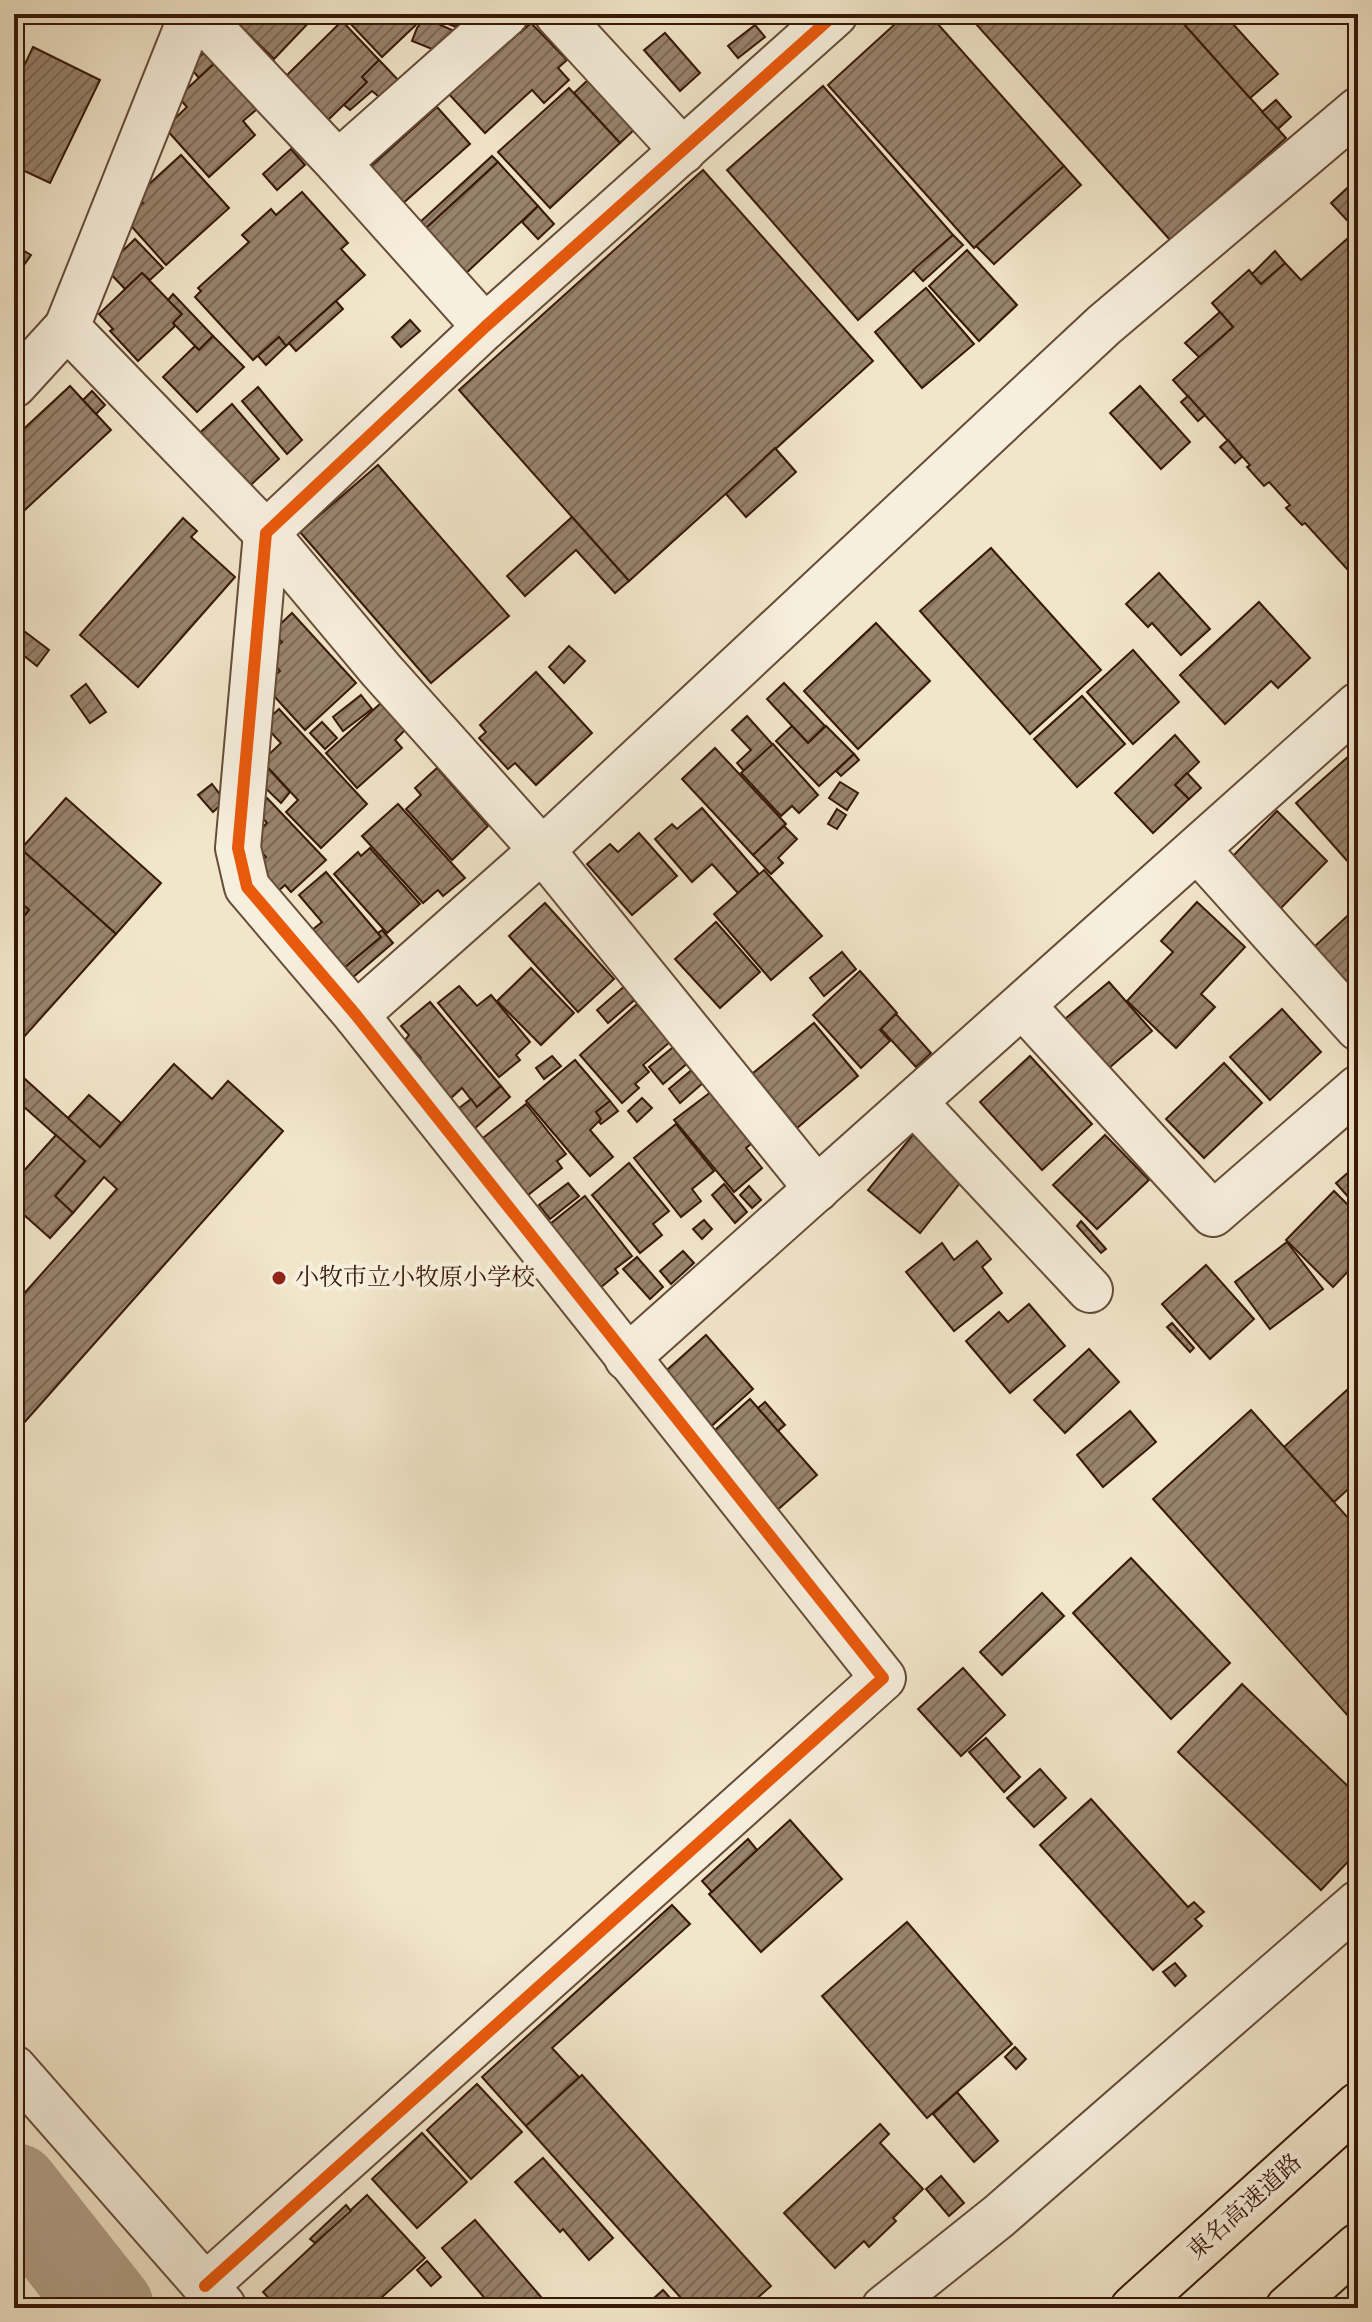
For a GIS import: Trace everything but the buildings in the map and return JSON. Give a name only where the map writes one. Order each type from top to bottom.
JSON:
[{"type":"highway","name":"東名高速道路","points":[[1133,2308],[1358,2105]]},
{"type":"highway","points":[[1288,2308],[1358,2246]]},
{"type":"street","points":[[14,385],[67,327],[195,14],[338,163],[485,327]]},
{"type":"street","points":[[338,163],[506,14]]},
{"type":"street","points":[[557,14],[683,151]]},
{"type":"street","points":[[14,2068],[215,2297],[883,1678],[356,1015],[247,887],[238,848],[266,533],[485,327],[835,14]]},
{"type":"street","points":[[356,1015],[542,850],[1104,325],[1358,110]]},
{"type":"street","points":[[67,327],[266,533],[381,670],[542,850],[817,1189]]},
{"type":"street","points":[[627,1358],[1358,705]]},
{"type":"street","points":[[1198,850],[1358,1028]]},
{"type":"street","points":[[1023,1006],[1213,1214],[1358,1088]]},
{"type":"street","points":[[914,1102],[1090,1290]]},
{"type":"street","points":[[884,2308],[999,2216],[1358,1903]]},
{"type":"waterway","points":[[14,2189],[108,2308]]},
{"type":"cycle path","points":[[205,2286],[883,1678],[356,1015],[247,887],[238,848],[266,533],[485,327],[835,14]]},
{"type":"place","name":"小牧市立小牧原小学校","points":[[279,1278]]}]
